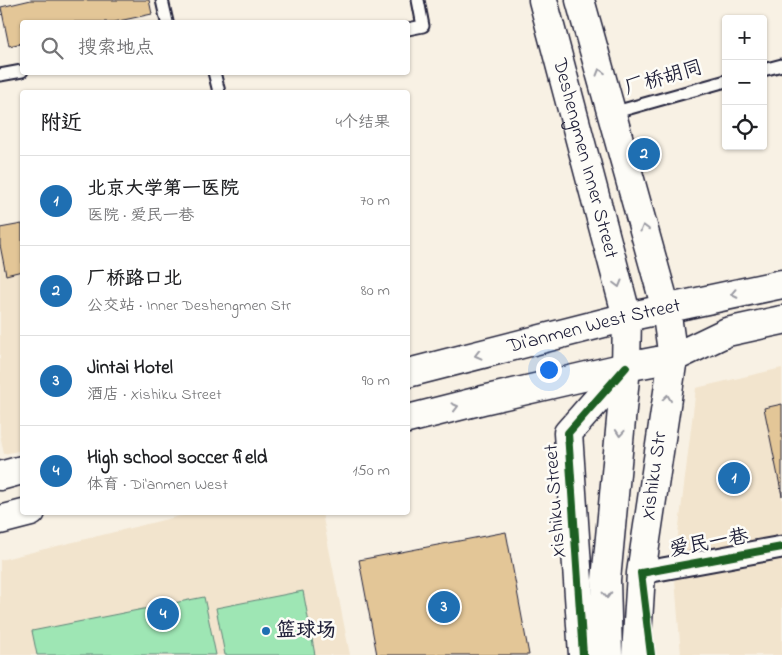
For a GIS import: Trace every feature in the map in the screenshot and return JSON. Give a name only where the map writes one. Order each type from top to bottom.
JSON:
[{"type":"main road","name":"Deshengmen Inner Street","points":[[542,0],[627,317],[626,367]]},
{"type":"main road","name":"Xishiku Str","points":[[580,0],[666,309],[673,358],[641,573],[636,655]]},
{"type":"main road","name":"Di'anmen West Street","points":[[410,372],[627,317],[782,284]]},
{"type":"main road","points":[[410,418],[626,367],[673,358],[727,332],[782,320]]},
{"type":"main road","points":[[608,655],[606,580],[626,367]]},
{"type":"main road","name":"Xishiku Street","points":[[583,655],[568,432],[626,367]]},
{"type":"main road","points":[[0,476],[20,471]]},
{"type":"main road","points":[[0,520],[20,515]]},
{"type":"main road","points":[[641,573],[651,655]]},
{"type":"street","name":"爱民一巷","points":[[641,573],[782,547]]},
{"type":"lane","points":[[162,0],[167,20]]},
{"type":"lane","points":[[410,29],[423,26],[418,0]]},
{"type":"lane","points":[[767,69],[782,65]]},
{"type":"lane","points":[[0,75],[20,71]]},
{"type":"lane","points":[[215,75],[218,90]]},
{"type":"lane","name":"厂桥胡同","points":[[612,113],[722,82]]},
{"type":"shaded area","points":[[20,223],[20,450],[4,454],[0,434],[0,228]]},
{"type":"shaded area","points":[[782,368],[782,655],[681,655],[674,567],[696,388]]},
{"type":"shaded area","points":[[184,515],[322,515],[350,655],[0,655],[0,560]]},
{"type":"green space","name":"篮球场","points":[[303,591],[315,655],[225,655],[216,608]]},
{"type":"green space","points":[[204,597],[216,655],[37,655],[32,631]]},
{"type":"building","points":[[31,0],[149,0],[152,14],[124,20],[20,20],[20,43],[9,46],[1,7]]},
{"type":"building","points":[[20,224],[20,272],[6,275],[0,245],[0,228]]},
{"type":"building","points":[[782,404],[782,496],[764,408]]},
{"type":"building","points":[[506,532],[529,655],[377,655],[359,560]]},
{"type":"cycle path","points":[[583,655],[568,433],[626,367]]},
{"type":"cycle path","points":[[651,655],[641,573],[782,547]]},
{"type":"place","name":"厂桥路口北","points":[[644,154]]},
{"type":"place","name":"北京大学第一医院","points":[[734,478]]},
{"type":"place","name":"Jintai Hotel","points":[[444,607]]},
{"type":"place","name":"High school soccer field","points":[[163,614]]},
{"type":"place","name":"篮球场","points":[[266,631]]}]
